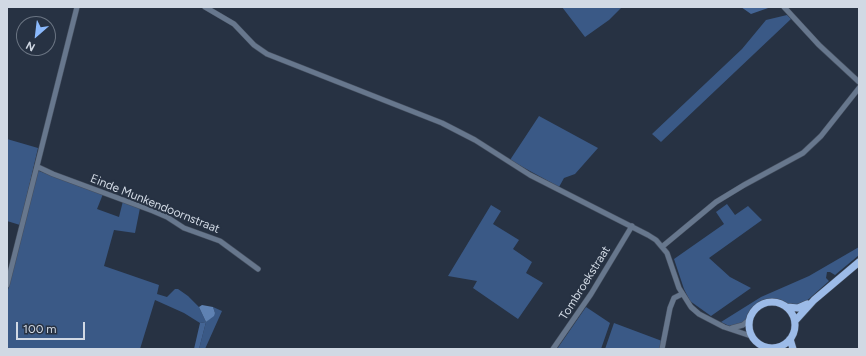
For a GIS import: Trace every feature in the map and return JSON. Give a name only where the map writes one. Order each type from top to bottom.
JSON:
[{"type":"main road","points":[[814,300],[798,308],[787,307],[777,302],[765,303],[753,311],[749,320],[751,336],[758,344],[766,348],[777,348],[790,339],[794,330],[795,321],[814,300],[859,262]]},
{"type":"main road","points":[[787,307],[795,321]]},
{"type":"main road","points":[[790,339],[793,349]]},
{"type":"street","points":[[7,285],[78,7]]},
{"type":"street","points":[[205,7],[234,24],[254,45],[268,54],[410,111],[466,136],[530,175],[632,226],[656,240],[663,246],[670,259],[682,294],[694,310],[729,329],[751,336]]},
{"type":"street","points":[[784,7],[820,45],[859,82]]},
{"type":"street","points":[[663,246],[716,202],[803,153],[821,136],[859,88]]},
{"type":"street","name":"Einde Munkendoornstraat","points":[[38,166],[53,174],[153,211],[167,217],[184,228],[220,241],[258,269]]},
{"type":"street","name":"Tombroekstraat","points":[[553,349],[591,294],[632,226]]},
{"type":"street","points":[[662,349],[670,308],[674,298],[682,294]]},
{"type":"street","points":[[729,329],[738,327],[749,320]]},
{"type":"shaded area","points":[[562,7],[622,7],[609,20],[585,37]]},
{"type":"shaded area","points":[[741,7],[771,7],[751,14]]},
{"type":"shaded area","points":[[787,15],[791,19],[661,142],[652,134],[742,49],[766,20]]},
{"type":"shaded area","points":[[539,116],[598,148],[575,174],[564,178],[559,187],[510,160]]},
{"type":"shaded area","points":[[7,139],[38,148],[20,225],[7,221]]},
{"type":"shaded area","points":[[39,171],[103,194],[97,209],[119,217],[123,201],[140,208],[135,233],[114,230],[104,266],[159,285],[157,294],[167,297],[175,289],[178,289],[199,307],[206,322],[200,323],[184,313],[155,300],[140,349],[7,349],[7,294],[37,172]]},
{"type":"shaded area","points":[[727,204],[735,215],[748,206],[762,220],[709,258],[730,277],[751,288],[711,316],[690,301],[684,289],[674,259],[724,224],[716,212]]},
{"type":"shaded area","points":[[491,205],[501,211],[493,224],[519,240],[513,249],[532,262],[526,273],[543,283],[518,319],[473,288],[477,281],[448,276]]},
{"type":"shaded area","points":[[859,247],[859,255],[835,275],[827,272],[826,278],[829,281],[802,305],[793,306],[778,299],[766,299],[752,308],[746,320],[742,324],[729,326],[721,322],[761,297],[809,276]]},
{"type":"shaded area","points":[[202,305],[213,307],[215,313],[214,316],[206,322],[199,307]]},
{"type":"shaded area","points":[[213,307],[222,311],[205,349],[199,349],[206,322],[215,313]]},
{"type":"shaded area","points":[[586,307],[610,323],[601,349],[557,349]]},
{"type":"shaded area","points":[[206,322],[199,349],[194,349],[200,323]]},
{"type":"shaded area","points":[[614,323],[662,341],[661,349],[605,349]]}]
